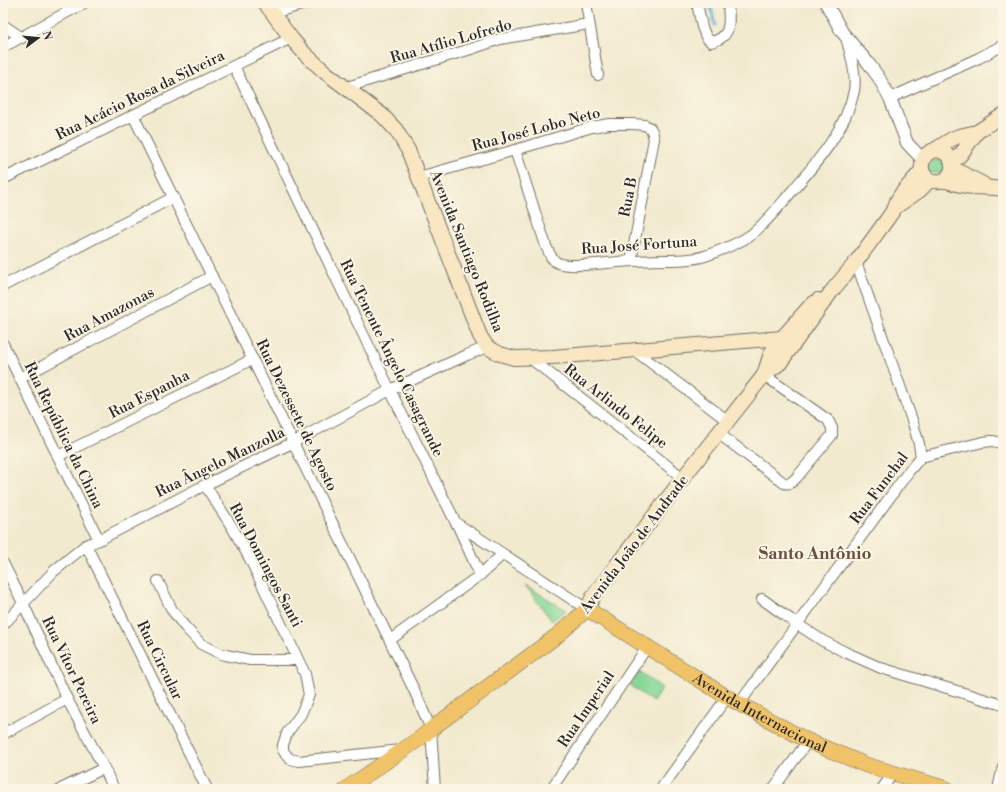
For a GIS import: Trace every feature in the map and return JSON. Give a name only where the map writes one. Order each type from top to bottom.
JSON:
[{"type":"main road","name":"Avenida Santiago Rodilha","points":[[269,8],[305,54],[325,72],[382,114],[396,130],[408,150],[480,336],[487,347],[500,354],[514,358],[530,358],[782,338]]},
{"type":"main road","points":[[930,168],[952,139],[977,132],[1003,115]]},
{"type":"main road","points":[[952,166],[977,132]]},
{"type":"main road","points":[[938,151],[947,154],[950,158],[952,166],[951,173],[948,177],[930,168],[938,151]]},
{"type":"main road","points":[[952,166],[976,181],[997,188]]},
{"type":"main road","points":[[930,168],[966,186],[997,188]]},
{"type":"main road","name":"Avenida João de Andrade","points":[[346,789],[423,736],[558,635],[587,609],[594,595],[683,478],[768,372],[780,363],[831,292],[856,262],[895,208],[902,193],[930,168]]},
{"type":"main road","name":"Avenida João de Andrade","points":[[768,372],[771,354],[782,338],[810,306],[831,292]]},
{"type":"main road","points":[[759,339],[766,343],[771,354]]},
{"type":"main road","name":"Avenida Internacional","points":[[587,609],[733,700],[808,741],[866,765],[947,789]]},
{"type":"street","points":[[3,47],[84,3]]},
{"type":"street","points":[[269,8],[309,3]]},
{"type":"street","points":[[586,3],[598,75]]},
{"type":"street","points":[[697,3],[702,27],[706,37],[711,42],[719,40],[724,36],[730,25],[728,3]]},
{"type":"street","points":[[826,3],[846,37],[879,78],[890,98],[906,143],[930,168]]},
{"type":"street","name":"Rua Atílio Lofredo","points":[[347,88],[500,39],[589,24]]},
{"type":"street","points":[[3,25],[22,38]]},
{"type":"street","name":"Rua José Fortuna","points":[[515,150],[546,246],[551,256],[557,262],[566,265],[631,261],[686,260],[703,256],[725,248],[750,235],[767,220],[829,145],[841,125],[854,90],[855,78],[846,37]]},
{"type":"street","name":"Rua Acácio Rosa da Silveira","points":[[3,179],[291,38]]},
{"type":"street","points":[[890,98],[979,58],[1003,45]]},
{"type":"street","name":"Rua Tenente Ângelo Casagrande","points":[[234,66],[480,574]]},
{"type":"street","name":"Rua Dezessete de Agosto","points":[[133,115],[414,690],[431,729],[435,789]]},
{"type":"street","name":"Rua José Lobo Neto","points":[[419,177],[592,127],[609,124],[645,125],[652,131],[654,139]]},
{"type":"street","name":"Rua B","points":[[631,261],[654,139]]},
{"type":"street","points":[[3,286],[174,197]]},
{"type":"street","name":"Rua Funchal","points":[[661,789],[797,624],[909,471],[921,457],[919,444],[912,423],[856,262]]},
{"type":"street","name":"Rua Amazonas","points":[[20,378],[212,276]]},
{"type":"street","name":"Rua República da China","points":[[3,344],[99,540]]},
{"type":"street","name":"Rua Ângelo Manzolla","points":[[3,625],[54,571],[86,545],[99,540],[205,485],[294,442],[390,390],[487,347]]},
{"type":"street","points":[[634,350],[728,421]]},
{"type":"street","name":"Rua Arlindo Felipe","points":[[530,358],[683,478]]},
{"type":"street","name":"Rua Espanha","points":[[58,456],[253,359]]},
{"type":"street","points":[[718,434],[787,484],[792,482],[797,477],[832,435],[832,428],[828,420],[768,372]]},
{"type":"street","points":[[921,457],[983,442],[992,441],[1003,443]]},
{"type":"street","name":"Rua Domingos Santi","points":[[205,485],[232,527],[250,559],[305,674],[309,695],[301,714],[287,733],[284,740],[283,750],[286,755],[300,761],[403,750]]},
{"type":"street","points":[[456,523],[587,609]]},
{"type":"street","name":"Rua Circular","points":[[86,545],[207,789]]},
{"type":"street","points":[[390,640],[480,574],[504,554]]},
{"type":"street","name":"Rua Vítor Pereira","points":[[3,563],[67,699],[114,789]]},
{"type":"street","points":[[158,581],[172,610],[201,644],[220,654],[250,660],[298,660]]},
{"type":"street","points":[[762,599],[822,641],[881,668],[1003,705]]},
{"type":"street","name":"Rua Imperial","points":[[551,789],[647,647]]},
{"type":"street","points":[[3,734],[67,699]]},
{"type":"street","points":[[773,789],[808,741]]},
{"type":"street","points":[[998,789],[1003,767]]},
{"type":"street","points":[[61,789],[104,768]]},
{"type":"street","points":[[882,789],[893,774]]},
{"type":"green space","points":[[938,160],[945,161],[947,168],[938,173],[929,173],[925,171],[930,162]]},
{"type":"green space","points":[[525,585],[566,610],[552,621]]},
{"type":"green space","points":[[640,672],[662,688],[653,702],[630,685]]},
{"type":"waterway","points":[[710,3],[715,25]]},
{"type":"district","name":"Santo Antônio","points":[[815,553]]}]
